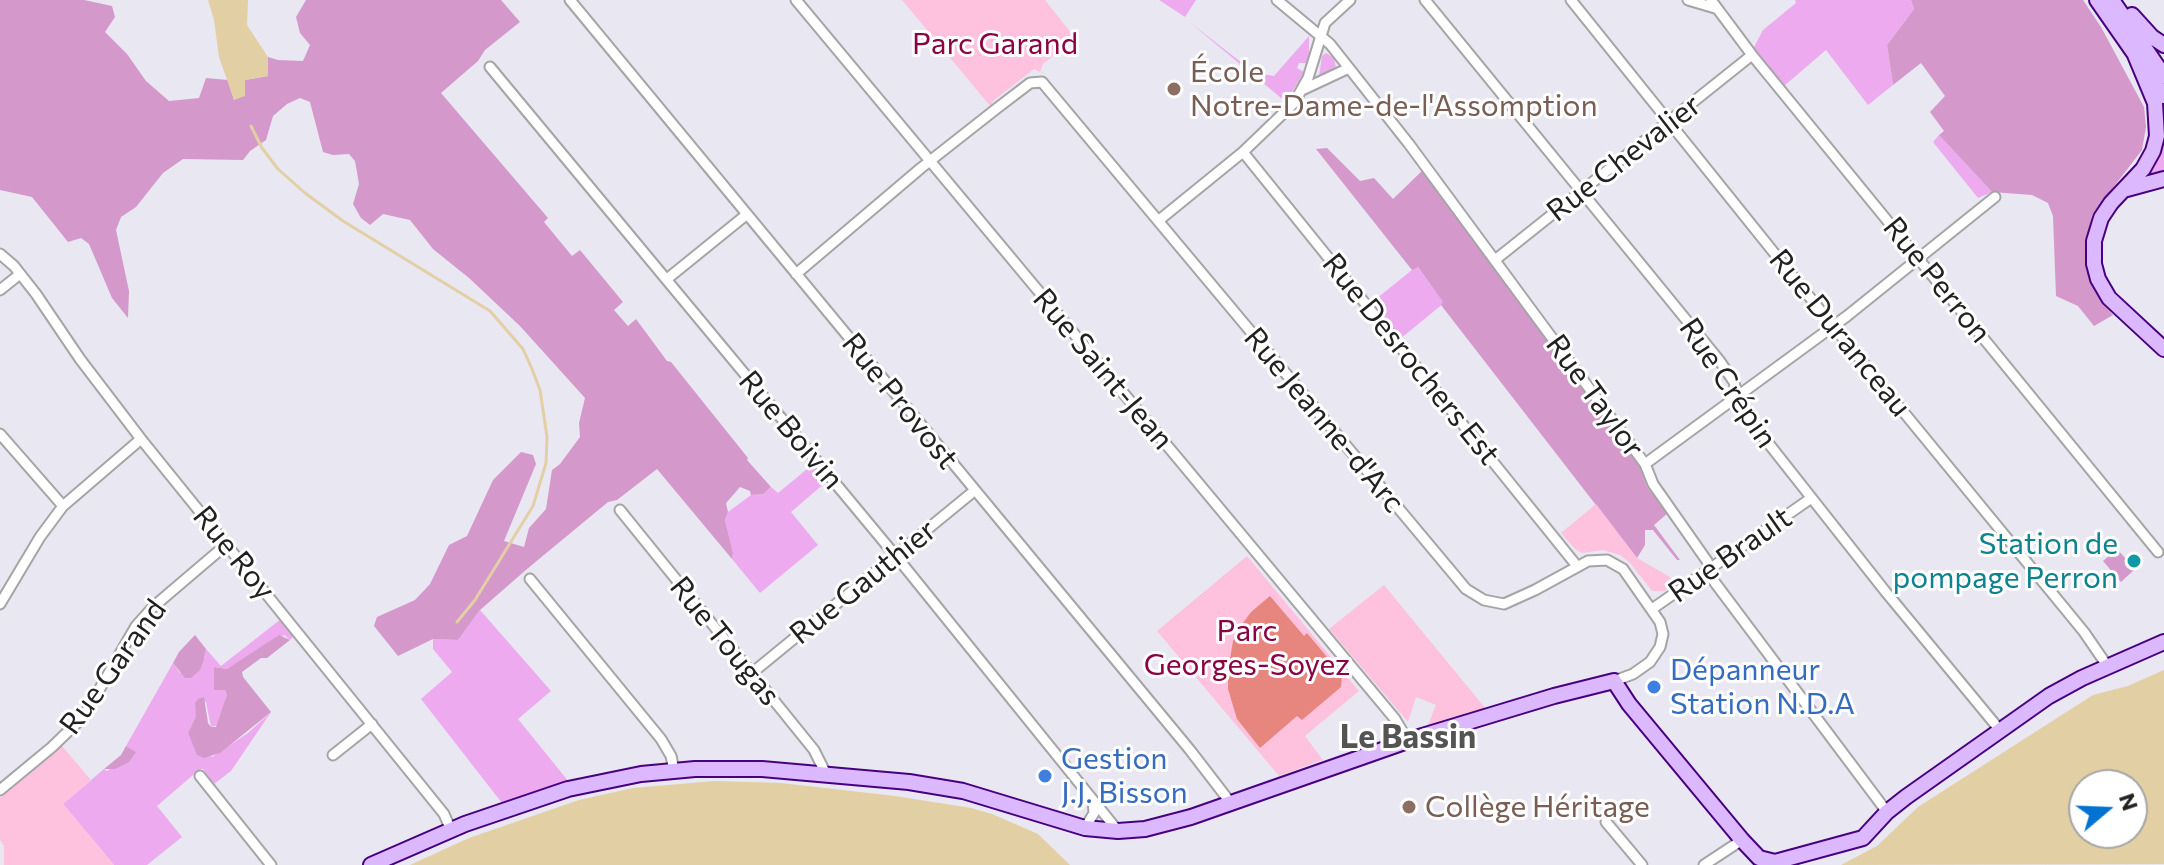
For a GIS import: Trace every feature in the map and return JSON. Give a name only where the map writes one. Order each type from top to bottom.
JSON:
[{"type":"street","name":"Rue Provost","points":[[570,0],[1230,802]]},
{"type":"street","name":"Rue Saint-Jean","points":[[796,0],[1395,719],[1408,741]]},
{"type":"street","name":"Rue Taylor","points":[[1277,0],[1321,36],[1349,68],[1495,260],[1645,464],[1653,484],[1707,561],[1723,593],[1887,812]]},
{"type":"street","points":[[1158,221],[1276,122],[1302,90],[1327,21],[1350,0]]},
{"type":"street","name":"Rue Crépin","points":[[1425,0],[1719,360],[1734,382],[1739,406],[1810,499],[1999,729]]},
{"type":"street","name":"Rue Duranceau","points":[[1571,0],[2084,632],[2108,667]]},
{"type":"street","name":"Rue Perron","points":[[1688,0],[1713,4],[2158,552]]},
{"type":"street","points":[[2097,0],[2164,96]]},
{"type":"street","points":[[2112,0],[2164,76]]},
{"type":"street","points":[[2118,0],[2147,33],[2164,45]]},
{"type":"street","name":"Rue Chevalier","points":[[1495,260],[1752,55]]},
{"type":"street","points":[[2135,55],[2155,103],[2158,130],[2147,163],[2106,209],[2098,226],[2094,241],[2095,271],[2116,306],[2164,349]]},
{"type":"street","name":"Rue Boivin","points":[[490,67],[1118,831]]},
{"type":"street","points":[[1302,90],[1349,68]]},
{"type":"street","name":"Rue Jeanne-d'Arc","points":[[930,162],[1025,86],[1038,81],[1049,88],[1466,589],[1484,600],[1504,604],[1594,560],[1615,563],[1629,576],[1652,609]]},
{"type":"street","name":"Rue Desrochers Est","points":[[1243,152],[1577,566]]},
{"type":"street","points":[[796,274],[930,162]]},
{"type":"street","points":[[2126,189],[2164,179]]},
{"type":"street","points":[[1645,464],[1833,325],[1995,197]]},
{"type":"street","points":[[667,279],[746,215]]},
{"type":"street","name":"Rue Roy","points":[[0,254],[20,274],[141,439],[444,814],[451,830]]},
{"type":"street","points":[[0,290],[20,274]]},
{"type":"street","points":[[0,434],[63,506]]},
{"type":"street","points":[[0,604],[40,537],[63,506],[141,439]]},
{"type":"street","name":"Rue Gauthier","points":[[752,673],[974,491]]},
{"type":"street","name":"Rue Brault","points":[[1614,681],[1643,668],[1660,647],[1662,628],[1652,609],[1810,499]]},
{"type":"street","name":"Rue Tougas","points":[[620,510],[814,750],[826,774]]},
{"type":"street","name":"Rue Garand","points":[[0,790],[84,716],[128,639],[153,607],[227,544]]},
{"type":"street","points":[[530,579],[661,739],[671,756],[674,770]]},
{"type":"street","points":[[371,865],[451,830],[568,789],[674,770],[745,768],[909,782],[963,791],[1085,828],[1118,831],[1173,823],[1408,741],[1614,681],[1625,700],[1742,840],[1763,860],[1778,862],[1863,838],[1887,812],[1999,729],[2063,687],[2164,642]]},
{"type":"street","points":[[333,755],[372,724]]},
{"type":"street","points":[[200,776],[271,865]]},
{"type":"street","points":[[1085,828],[1094,810],[1090,794]]},
{"type":"street","points":[[1606,822],[1642,865]]},
{"type":"street","points":[[1704,865],[1742,840]]},
{"type":"shaded area","points":[[0,0],[84,0],[112,6],[115,17],[105,32],[127,54],[146,81],[169,101],[199,98],[206,78],[228,80],[234,100],[245,80],[268,76],[268,57],[303,61],[310,45],[300,33],[296,17],[306,0],[501,0],[520,22],[485,50],[478,61],[441,93],[548,218],[544,222],[572,256],[580,250],[623,302],[614,310],[628,326],[636,319],[771,487],[763,494],[751,495],[750,491],[740,487],[726,503],[728,512],[725,520],[732,559],[657,469],[617,500],[608,502],[527,569],[480,610],[458,640],[433,639],[398,656],[374,626],[377,617],[415,600],[430,584],[449,545],[467,536],[493,480],[521,452],[533,455],[536,464],[504,541],[524,547],[529,528],[546,509],[552,470],[580,437],[579,423],[585,398],[520,326],[433,249],[410,220],[383,214],[370,225],[361,218],[353,204],[359,184],[355,161],[349,154],[323,152],[310,102],[300,98],[273,116],[266,140],[243,160],[183,159],[163,173],[136,207],[121,217],[116,230],[129,291],[128,318],[112,298],[89,244],[81,238],[68,242],[32,197],[0,190]]},
{"type":"shaded area","points":[[208,0],[248,0],[247,25],[268,57],[268,76],[245,80],[245,96],[234,100],[219,57]]},
{"type":"shaded area","points":[[1159,0],[1196,0],[1185,17]]},
{"type":"shaded area","points":[[1795,0],[1911,0],[1914,9],[1887,45],[1893,85],[1868,105],[1826,50],[1784,86],[1753,49],[1763,30],[1796,3]]},
{"type":"shaded area","points":[[1911,0],[2083,0],[2101,27],[2144,107],[2146,127],[2142,150],[2092,215],[2086,243],[2087,268],[2092,285],[2113,315],[2094,326],[2078,306],[2056,296],[2053,216],[2048,203],[2032,195],[1992,192],[1939,135],[1944,131],[1930,112],[1945,96],[1921,63],[1893,85],[1887,45],[1914,9]]},
{"type":"shaded area","points":[[1188,21],[1255,73],[1274,76],[1309,36],[1309,56],[1306,63],[1299,63],[1297,68],[1304,72],[1286,102]]},
{"type":"shaded area","points":[[1326,53],[1334,58],[1336,68],[1319,76],[1322,56]]},
{"type":"shaded area","points":[[2158,99],[2164,108],[2164,174],[2142,179]]},
{"type":"shaded area","points":[[1939,135],[1992,192],[1978,198],[1933,142]]},
{"type":"shaded area","points":[[1327,148],[1360,181],[1374,178],[1393,199],[1423,170],[1639,465],[1647,487],[1668,513],[1654,525],[1680,560],[1653,530],[1645,530],[1645,545],[1637,558],[1441,305],[1443,302],[1418,267],[1412,270],[1316,149]]},
{"type":"shaded area","points":[[1417,266],[1444,303],[1400,339],[1371,303]]},
{"type":"shaded area","points":[[812,465],[826,482],[791,512],[818,545],[760,593],[732,559],[725,520],[728,512],[751,495],[763,494],[771,487],[778,493]]},
{"type":"shaded area","points":[[2117,549],[2135,569],[2121,582],[2103,561]]},
{"type":"shaded area","points":[[480,610],[551,691],[518,719],[569,782],[502,803],[421,699],[452,672],[433,649],[433,639],[458,640]]},
{"type":"shaded area","points":[[281,619],[294,636],[290,640],[284,635],[227,669],[214,667],[215,690],[225,690],[227,695],[219,725],[211,727],[206,702],[198,699],[196,716],[188,733],[193,744],[212,757],[248,733],[271,712],[231,771],[214,784],[200,769],[157,806],[182,837],[147,865],[114,865],[63,804],[104,769],[107,771],[135,752],[126,746],[173,663],[180,673],[204,659],[206,649],[221,666]]},
{"type":"shaded area","points":[[195,635],[206,649],[204,659],[200,670],[191,678],[185,678],[173,663]]},
{"type":"shaded area","points":[[279,635],[290,640],[242,672],[271,712],[220,753],[204,758],[197,755],[188,733],[196,716],[195,703],[204,697],[208,723],[216,727],[227,695],[225,690],[214,690],[214,667],[227,669]]},
{"type":"shaded area","points":[[2164,670],[2164,864],[1841,865],[1877,846],[1918,807],[2093,695],[2128,686]]},
{"type":"shaded area","points":[[126,746],[136,752],[129,762],[115,769],[104,769],[121,755]]},
{"type":"shaded area","points":[[715,781],[781,783],[971,808],[1038,834],[1070,865],[410,865],[469,838],[579,800],[633,788]]},
{"type":"green space","name":"Parc Garand","points":[[902,0],[1045,0],[1075,38],[1043,64],[1040,72],[1034,69],[993,101],[991,107]]},
{"type":"green space","points":[[1596,504],[1637,558],[1670,577],[1675,584],[1664,591],[1652,591],[1620,555],[1603,550],[1582,553],[1575,549],[1561,533]]},
{"type":"green space","name":"Parc Georges-Soyez","points":[[1247,556],[1359,691],[1305,736],[1323,760],[1279,776],[1157,631]]},
{"type":"green space","name":"Parc Georges-Soyez","points":[[1384,585],[1486,709],[1427,727],[1436,705],[1416,697],[1408,722],[1329,629]]},
{"type":"green space","points":[[1270,596],[1304,636],[1307,633],[1342,675],[1341,687],[1302,720],[1297,716],[1260,748],[1237,719],[1228,689],[1228,671],[1233,641],[1240,627],[1251,612]]},
{"type":"green space","points":[[62,746],[91,780],[63,804],[114,865],[4,865],[4,846],[0,840],[0,798]]},
{"type":"waterway","points":[[251,126],[278,169],[305,193],[343,221],[490,311],[523,349],[532,369],[540,390],[547,437],[546,463],[533,506],[475,600],[457,622]]},
{"type":"place","name":"École Notre-Dame-de-l'Assomption","points":[[1174,89]]},
{"type":"place","name":"Station de pompage Perron","points":[[2134,561]]},
{"type":"place","name":"Dépanneur Station N.D.A","points":[[1654,687]]},
{"type":"place","name":"Gestion J.J. Bisson","points":[[1045,776]]},
{"type":"place","name":"Collège Héritage","points":[[1409,807]]},
{"type":"district","name":"Le Bassin","points":[[1408,737]]}]
